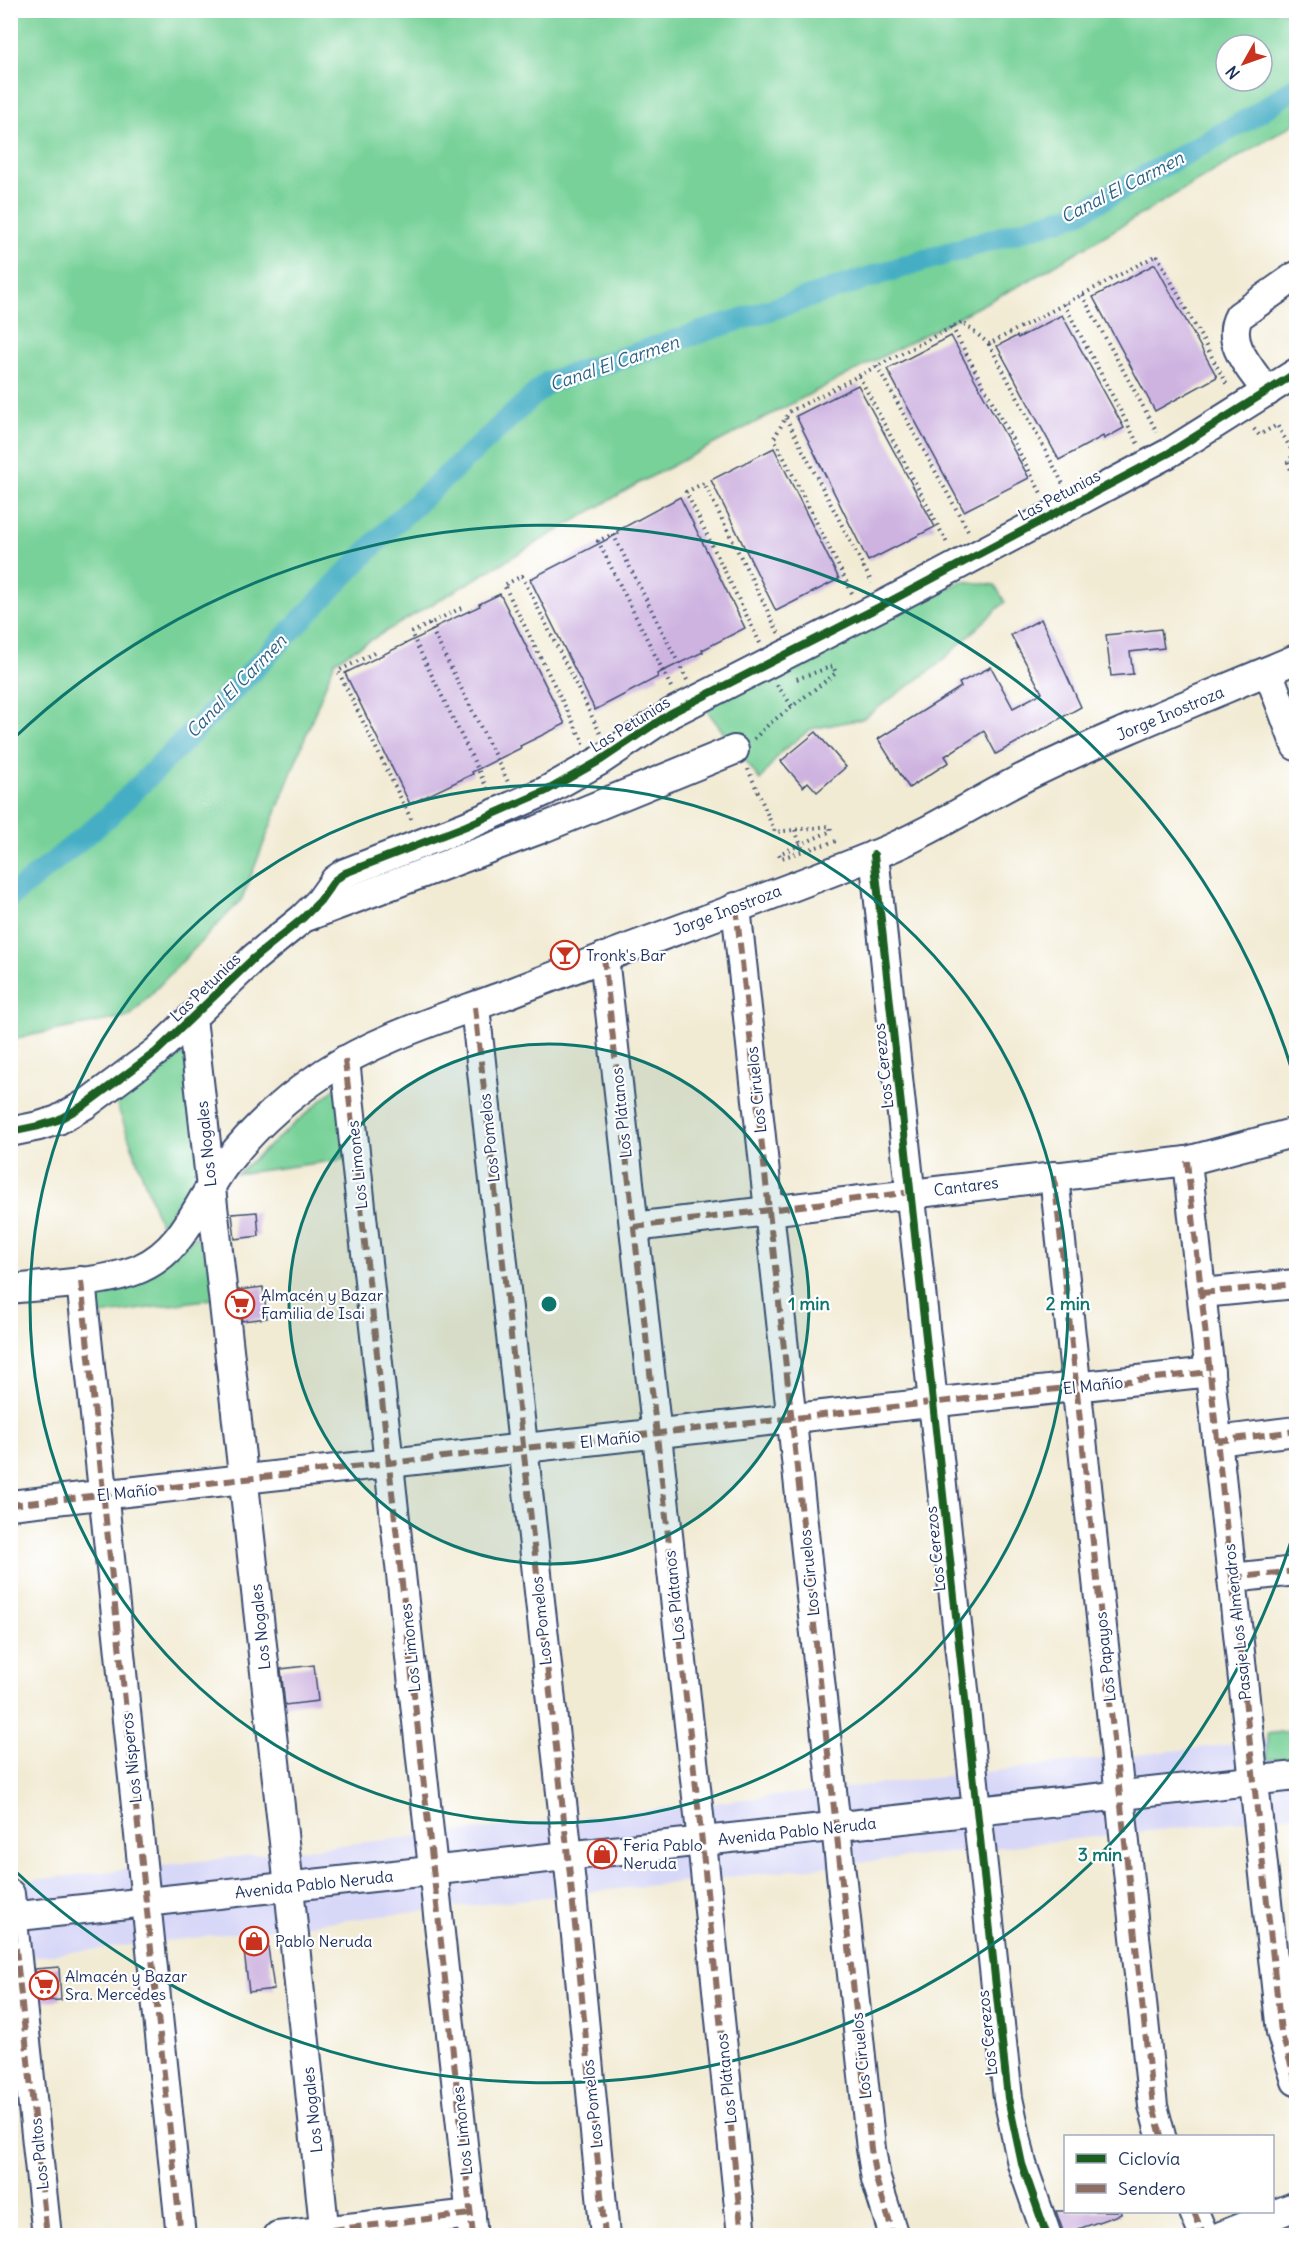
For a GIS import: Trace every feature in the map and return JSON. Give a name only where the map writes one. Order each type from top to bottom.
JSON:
[{"type":"street","points":[[1267,392],[1238,350],[1234,338],[1234,325],[1239,316],[1296,276]]},
{"type":"street","name":"Las Petunias","points":[[10,1131],[58,1120],[86,1104],[156,1052],[254,958],[303,918],[320,901],[335,880],[345,873],[546,791],[602,759],[689,703],[780,666],[873,610],[1244,416],[1267,392],[1296,373]]},
{"type":"street","name":"Jorge Inostroza","points":[[10,1289],[128,1274],[150,1263],[188,1228],[211,1185],[243,1142],[302,1089],[345,1060],[387,1041],[906,841],[1059,760],[1296,659]]},
{"type":"street","points":[[1268,672],[1296,746]]},
{"type":"street","points":[[303,918],[742,753]]},
{"type":"street","name":"Los Cerezos","points":[[862,859],[910,1192],[1008,2098],[1022,2164],[1047,2235]]},
{"type":"street","name":"Los Ciruelos","points":[[736,907],[871,2150],[876,2179],[894,2235]]},
{"type":"street","name":"Los Plátanos","points":[[604,957],[702,1842],[742,2235]]},
{"type":"street","name":"Los Pomelos","points":[[475,1007],[567,1856],[605,2235]]},
{"type":"street","name":"Los Nogales","points":[[192,1018],[289,1887],[325,2233]]},
{"type":"street","name":"Los Limones","points":[[345,1060],[472,2225]]},
{"type":"street","name":"Cantares","points":[[634,1227],[910,1192],[1187,1161],[1296,1132]]},
{"type":"street","name":"Pasaje Los Almendros","points":[[1187,1161],[1281,2032],[1296,2081]]},
{"type":"street","name":"Los Papayos","points":[[1054,1176],[1153,2106],[1161,2135]]},
{"type":"street","name":"Los Nísperos","points":[[81,1281],[181,2235]]},
{"type":"street","points":[[1202,1293],[1296,1284]]},
{"type":"street","name":"El Mañío","points":[[10,1505],[1210,1372]]},
{"type":"street","points":[[1217,1441],[1296,1431]]},
{"type":"street","points":[[1232,1578],[1296,1571]]},
{"type":"street","name":"Avenida Pablo Neruda","points":[[11,1909],[146,1902],[1296,1776]]},
{"type":"street","name":"Los Paltos","points":[[11,1909],[47,2235]]},
{"type":"street","points":[[1221,2235],[1296,2206]]},
{"type":"street","points":[[1195,2213],[1204,2235]]},
{"type":"street","points":[[278,2235],[472,2225]]},
{"type":"path","points":[[989,344],[1157,255],[1244,416],[1259,435],[1277,425],[1294,454],[1288,462],[1296,483]]},
{"type":"path","points":[[1083,295],[1159,459]]},
{"type":"path","points":[[1064,304],[1159,459]]},
{"type":"path","points":[[873,610],[774,438],[789,412],[962,322],[989,344],[1063,509]]},
{"type":"path","points":[[952,327],[1063,509]]},
{"type":"path","points":[[877,366],[970,559]]},
{"type":"path","points":[[859,376],[970,559]]},
{"type":"path","points":[[786,418],[873,610]]},
{"type":"path","points":[[780,666],[686,492],[704,483],[780,666],[775,682],[792,706]]},
{"type":"path","points":[[613,534],[689,703],[598,541],[613,534]]},
{"type":"path","points":[[522,576],[602,759],[504,585],[522,576]]},
{"type":"path","points":[[461,608],[411,633],[509,808]]},
{"type":"path","points":[[429,624],[509,808]]},
{"type":"path","points":[[374,653],[338,671],[422,843]]},
{"type":"path","points":[[792,681],[833,666],[836,673],[769,724],[742,753],[771,827],[776,832],[830,826],[831,831],[779,854],[781,858],[838,841],[862,859]]},
{"type":"path","points":[[795,830],[803,851]]},
{"type":"shaded area","name":"Feria Pablo Neruda","points":[[1296,1737],[1296,1815],[562,1895],[29,1957],[22,1881]]},
{"type":"green space","points":[[11,10],[1296,11],[1296,123],[1028,281],[639,483],[335,661],[242,899],[130,1016],[11,1039]]},
{"type":"green space","points":[[962,581],[995,585],[1005,602],[935,667],[862,719],[811,729],[780,753],[760,780],[704,707],[788,668]]},
{"type":"green space","points":[[175,1051],[188,1058],[201,1166],[161,1227],[113,1094]]},
{"type":"green space","points":[[341,1083],[346,1159],[237,1174]]},
{"type":"green space","points":[[208,1235],[218,1298],[94,1316],[91,1290],[196,1237]]},
{"type":"green space","points":[[1296,1730],[1296,1757],[1267,1760],[1267,1734]]},
{"type":"building","points":[[1155,264],[1217,377],[1155,411],[1093,297]]},
{"type":"building","points":[[1062,315],[1124,428],[1104,439],[1103,436],[1059,460],[997,346],[1017,336],[1018,338]]},
{"type":"building","points":[[951,336],[1029,478],[964,511],[887,369]]},
{"type":"building","points":[[858,385],[935,527],[868,561],[796,416]]},
{"type":"building","points":[[774,448],[839,579],[776,611],[711,480]]},
{"type":"building","points":[[680,497],[745,628],[702,650],[703,652],[657,674],[658,677],[595,710],[530,579],[618,534],[617,531]]},
{"type":"building","points":[[500,594],[565,724],[472,772],[473,774],[410,804],[345,673],[436,629],[435,627]]},
{"type":"building","points":[[1041,619],[1081,707],[996,754],[984,731],[945,756],[949,762],[909,788],[878,739],[961,687],[959,683],[991,667],[1013,708],[1042,693],[1011,635]]},
{"type":"building","points":[[1161,629],[1164,648],[1130,652],[1133,674],[1111,676],[1106,635]]},
{"type":"building","points":[[816,732],[846,767],[817,792],[808,782],[803,787],[781,761]]},
{"type":"building","points":[[257,1212],[259,1236],[235,1239],[232,1214]]},
{"type":"building","points":[[263,1287],[267,1318],[242,1321],[239,1290]]},
{"type":"building","points":[[314,1665],[318,1701],[285,1705],[281,1669]]},
{"type":"building","points":[[266,1933],[274,1989],[249,1992],[242,1935]]},
{"type":"building","name":"Almacén y Bazar Sra. Mercedes","points":[[59,1967],[61,2000],[38,2001],[35,1969]]},
{"type":"building","points":[[1056,2211],[1121,2213],[1121,2214],[1064,2234]]},
{"type":"waterway","name":"Canal El Carmen","points":[[10,897],[107,818],[389,529],[548,382],[886,272],[1074,215],[1252,117],[1296,87]]},
{"type":"marked path","points":[[736,907],[871,2149],[876,2179],[894,2236]]},
{"type":"marked path","points":[[604,957],[702,1842],[742,2236]]},
{"type":"marked path","points":[[475,1007],[571,1884],[605,2236]]},
{"type":"marked path","points":[[345,1060],[473,2236]]},
{"type":"marked path","points":[[1187,1161],[1281,2032],[1296,2081]]},
{"type":"marked path","points":[[1054,1176],[1153,2106],[1161,2135]]},
{"type":"marked path","points":[[634,1227],[911,1192]]},
{"type":"marked path","points":[[81,1281],[181,2236]]},
{"type":"marked path","points":[[1202,1293],[1296,1284]]},
{"type":"marked path","points":[[10,1505],[1210,1372]]},
{"type":"marked path","points":[[1217,1441],[1296,1431]]},
{"type":"marked path","points":[[1232,1578],[1296,1571]]},
{"type":"marked path","points":[[10,1894],[47,2236]]},
{"type":"marked path","points":[[1194,2213],[1204,2236]]},
{"type":"marked path","points":[[278,2236],[471,2214]]},
{"type":"cycle path","points":[[10,1132],[58,1120],[86,1104],[156,1052],[254,958],[303,918],[320,901],[335,880],[345,873],[466,826],[546,791],[601,760],[671,713],[883,605],[1169,453],[1296,373]]},
{"type":"cycle path","points":[[874,855],[1008,2098],[1022,2164],[1047,2236]]},
{"type":"place","name":"Tronk's Bar","points":[[565,955]]},
{"type":"place","name":"Almacén y Bazar Familia de Isai","points":[[240,1304]]},
{"type":"place","name":"Feria Pablo Neruda","points":[[602,1854]]},
{"type":"place","name":"Pablo Neruda","points":[[254,1941]]},
{"type":"place","name":"Almacén y Bazar Sra. Mercedes","points":[[44,1985]]}]
